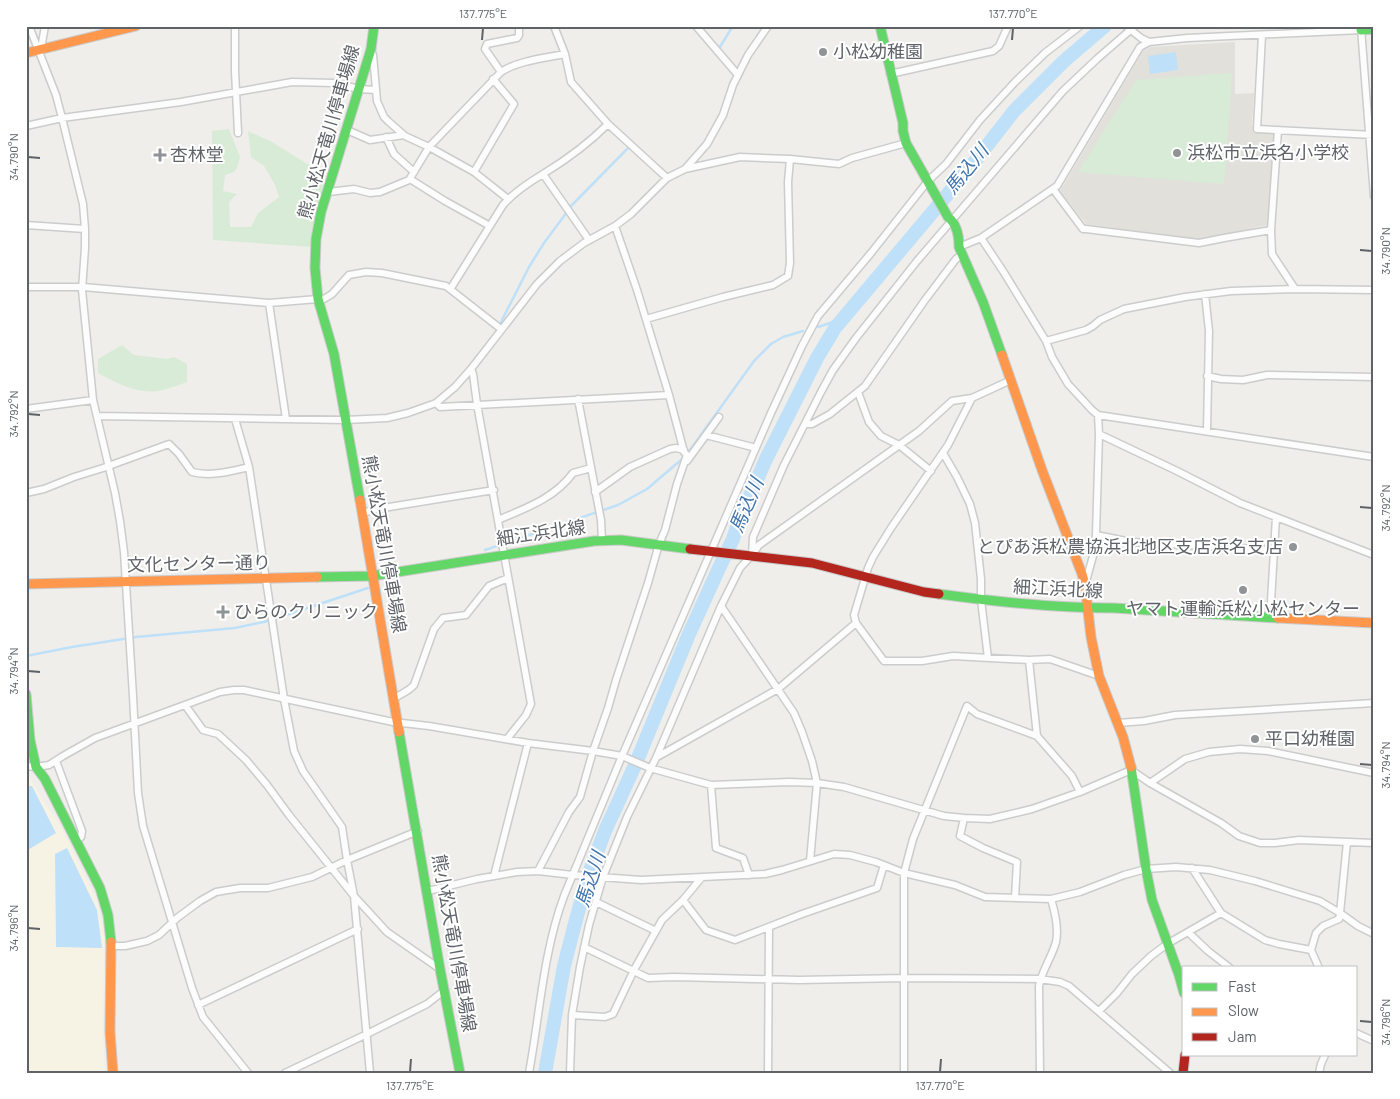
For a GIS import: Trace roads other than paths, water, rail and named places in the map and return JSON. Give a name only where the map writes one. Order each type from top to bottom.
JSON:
[{"type":"main road","points":[[26,53],[120,28],[136,26]]},
{"type":"main road","name":"熊小松天竜川停車場線","points":[[374,26],[371,49],[360,90],[321,212],[316,239],[314,268],[319,300],[334,354],[346,420],[418,831],[440,969],[460,1073]]},
{"type":"main road","points":[[880,26],[906,143],[959,237],[961,250],[983,302],[1042,470],[1082,574],[1085,585],[1086,608],[1099,676],[1128,754],[1138,804],[1152,900],[1182,986]]},
{"type":"main road","points":[[1361,28],[1374,29]]},
{"type":"main road","name":"細江浜北線","points":[[372,576],[503,548],[621,540],[812,563],[924,592],[981,600],[1086,608],[1374,623]]},
{"type":"main road","name":"文化センター通り","points":[[26,584],[372,576]]},
{"type":"main road","points":[[26,694],[30,740],[36,767],[45,779],[100,888],[108,915],[111,946],[110,1032],[113,1073]]},
{"type":"main road","points":[[1182,1073],[1185,1056]]},
{"type":"street","points":[[29,26],[56,95],[81,195],[85,229],[83,287],[94,400],[120,521],[126,582],[138,793],[143,826],[192,988],[203,1017],[248,1073]]},
{"type":"street","points":[[39,50],[45,26]]},
{"type":"street","points":[[235,26],[238,132]]},
{"type":"street","points":[[500,72],[486,46],[487,44],[517,38],[519,26]]},
{"type":"street","points":[[554,26],[565,54],[571,82],[608,124],[667,178]]},
{"type":"street","points":[[696,26],[738,75]]},
{"type":"street","points":[[685,168],[707,144],[723,115],[733,85],[748,54],[768,26]]},
{"type":"street","points":[[890,74],[993,51],[999,46],[1008,26]]},
{"type":"street","points":[[529,1073],[545,966],[556,919],[623,757],[802,346],[818,316],[946,164],[980,120],[1045,53],[1080,26]]},
{"type":"street","points":[[570,1073],[572,1015],[588,925],[596,902],[601,877],[648,767],[656,758],[721,606],[748,555],[753,537],[784,466],[833,370],[950,218],[1063,91],[1131,27],[1141,38],[1149,42]]},
{"type":"street","points":[[806,424],[812,424],[830,414],[865,386],[961,250],[1057,186],[1140,47],[1149,42],[1361,28],[1372,134],[1374,196]]},
{"type":"street","points":[[1262,35],[1257,129],[1372,134]]},
{"type":"street","points":[[371,49],[377,101],[384,116],[404,135],[474,172],[508,199]]},
{"type":"street","points":[[328,192],[354,190],[370,193],[398,186],[410,179],[429,147],[500,72],[526,62],[565,54]]},
{"type":"street","points":[[474,172],[514,104],[494,79]]},
{"type":"street","points":[[26,126],[62,118],[181,102],[292,82],[334,83],[360,90],[376,90]]},
{"type":"street","points":[[451,288],[508,199],[585,146],[608,124]]},
{"type":"street","points":[[347,130],[370,140],[404,135]]},
{"type":"street","points":[[1278,130],[1271,230],[1272,254],[1295,288]]},
{"type":"street","points":[[386,138],[394,154],[414,172]]},
{"type":"street","points":[[97,416],[346,420],[387,418],[408,414],[436,403],[455,387],[537,284],[560,261],[589,240],[632,214],[667,178],[685,168],[740,157],[790,159],[838,164],[906,143]]},
{"type":"street","points":[[646,320],[723,297],[773,285],[788,276],[790,263],[788,182],[790,159]]},
{"type":"street","points":[[543,174],[589,240]]},
{"type":"street","points":[[410,179],[490,226]]},
{"type":"street","points":[[1053,189],[1083,229],[1086,230],[1200,243],[1271,230]]},
{"type":"street","points":[[26,225],[85,229]]},
{"type":"street","points":[[615,226],[669,395],[685,456]]},
{"type":"street","points":[[981,238],[1046,341],[1052,357],[1068,384],[1098,415],[1374,457]]},
{"type":"street","points":[[26,287],[83,287],[269,303],[319,300],[332,294],[345,278],[350,275],[382,272],[425,280],[451,288],[501,329]]},
{"type":"street","points":[[1046,341],[1086,330],[1100,320],[1124,309],[1205,294],[1295,288],[1374,290]]},
{"type":"street","points":[[1205,294],[1209,331],[1207,431]]},
{"type":"street","points":[[269,303],[286,420]]},
{"type":"street","points":[[471,368],[531,704],[526,715],[506,740]]},
{"type":"street","points":[[1207,376],[1243,380],[1267,375],[1374,377]]},
{"type":"street","points":[[748,555],[759,545],[935,418],[952,401],[972,398],[1011,380]]},
{"type":"street","points":[[858,392],[869,422],[881,436],[899,445],[931,471]]},
{"type":"street","points":[[436,403],[440,407],[669,395]]},
{"type":"street","points":[[972,398],[943,453],[873,557],[854,615],[856,623],[884,661],[922,662],[953,656],[1029,660],[1050,659],[1099,676]]},
{"type":"street","points":[[578,399],[596,492],[602,540]]},
{"type":"street","points":[[26,409],[94,400]]},
{"type":"street","points":[[1085,585],[1093,556],[1096,535],[1098,415]]},
{"type":"street","points":[[538,871],[569,812],[580,797],[593,751],[665,530],[685,456],[706,435],[719,417]]},
{"type":"street","points":[[235,419],[249,467],[284,699],[294,751],[303,771],[342,827],[358,929],[370,1073]]},
{"type":"street","points":[[1099,434],[1240,503],[1374,555]]},
{"type":"street","points":[[706,435],[756,448]]},
{"type":"street","points":[[26,493],[44,489],[169,444],[192,472],[195,473],[208,474],[249,467]]},
{"type":"street","points":[[596,492],[635,464],[670,449],[676,448],[685,456]]},
{"type":"street","points":[[943,453],[970,504],[975,523],[988,658]]},
{"type":"street","points":[[498,520],[550,496],[573,473],[591,468]]},
{"type":"street","points":[[362,513],[494,490]]},
{"type":"street","points":[[1270,618],[1276,517]]},
{"type":"street","points":[[1096,535],[1131,542],[1274,550]]},
{"type":"street","points":[[394,699],[400,694],[408,692],[414,686],[434,629],[443,618],[466,615],[488,586],[508,578]]},
{"type":"street","points":[[721,606],[794,713],[802,732],[817,783],[810,861]]},
{"type":"street","points":[[656,758],[778,690],[856,623]]},
{"type":"street","points":[[1029,660],[1037,736]]},
{"type":"street","points":[[26,766],[49,765],[94,738],[220,692],[244,690],[398,722],[623,757],[648,767],[711,785],[788,782],[817,783],[844,787],[944,816],[964,818],[990,819],[1018,814],[1080,792],[1131,770],[1239,836],[1260,842],[1275,843],[1299,840],[1374,843]]},
{"type":"street","points":[[1118,723],[1144,721],[1175,715],[1374,703]]},
{"type":"street","points":[[185,705],[203,730],[218,734],[246,760],[354,896],[387,932],[440,969]]},
{"type":"street","points":[[904,1073],[904,873],[913,839],[967,706],[977,714],[1037,736],[1072,776],[1080,792]]},
{"type":"street","points":[[494,876],[528,743]]},
{"type":"street","points":[[1150,783],[1185,758],[1209,752],[1240,749],[1268,751],[1374,773]]},
{"type":"street","points":[[56,761],[81,829],[81,837],[76,841]]},
{"type":"street","points":[[711,785],[716,848],[743,858],[750,876]]},
{"type":"street","points":[[964,818],[960,836],[982,848],[1017,862],[1015,898]]},
{"type":"street","points":[[111,946],[125,946],[146,941],[159,935],[200,901],[216,892],[240,888],[268,888],[312,877],[347,860],[418,831]]},
{"type":"street","points":[[1318,966],[1311,950],[1316,933],[1323,926],[1339,919],[1347,842]]},
{"type":"street","points":[[428,891],[494,876],[538,871],[641,880],[750,876],[782,870],[834,854],[850,855],[904,873],[955,885],[985,897],[1051,899],[1080,892],[1124,875],[1146,869],[1176,867],[1210,870],[1320,901],[1358,926],[1374,934]]},
{"type":"street","points":[[684,900],[706,930],[735,940],[877,888],[884,865]]},
{"type":"street","points":[[1192,868],[1221,913],[1265,940],[1311,950]]},
{"type":"street","points":[[572,1015],[605,1017],[613,1014],[634,970],[662,920],[684,900],[702,877]]},
{"type":"street","points":[[1040,1073],[1039,986],[1040,979],[1056,941],[1056,917],[1051,899]]},
{"type":"street","points":[[596,902],[656,931]]},
{"type":"street","points":[[1099,1011],[1151,956],[1167,944],[1221,913]]},
{"type":"street","points":[[768,1073],[769,928]]},
{"type":"street","points":[[198,1005],[358,929]]},
{"type":"street","points":[[1189,932],[1208,951],[1227,966]]},
{"type":"street","points":[[584,947],[648,978],[798,980],[905,978],[1040,979],[1060,982],[1069,986],[1170,1073]]},
{"type":"street","points":[[284,1073],[427,1004],[445,990]]},
{"type":"street","points":[[1358,1034],[1374,1041]]},
{"type":"street","points":[[1319,1073],[1325,1056]]},
{"type":"water","points":[[1176,52],[1178,70],[1150,74],[1148,56]]},
{"type":"water","points":[[26,786],[32,786],[56,833],[26,851]]},
{"type":"water","points":[[67,848],[97,910],[102,948],[56,947],[55,854]]},
{"type":"waterway","points":[[718,50],[733,26]]},
{"type":"waterway","name":"馬込川","points":[[545,1073],[564,966],[588,876],[605,831],[766,459],[817,358],[835,328],[968,170],[1014,111],[1064,61],[1105,26]]},
{"type":"waterway","points":[[571,206],[631,145]]},
{"type":"waterway","points":[[500,324],[529,267],[567,212]]},
{"type":"waterway","points":[[818,327],[842,319]]},
{"type":"waterway","points":[[485,550],[618,505],[647,489],[690,450],[754,361],[771,344],[783,337],[803,331]]},
{"type":"waterway","points":[[26,656],[136,637],[235,628],[268,621],[368,588]]},
{"type":"place","name":"小松幼稚園","points":[[823,52]]},
{"type":"place","name":"浜松市立浜名小学校","points":[[1177,153]]},
{"type":"place","name":"杏林堂","points":[[160,155]]},
{"type":"place","name":"とぴあ浜松農協浜北地区支店浜名支店","points":[[1293,547]]},
{"type":"place","name":"ヤマト運輸浜松小松センター","points":[[1243,590]]},
{"type":"place","name":"ひらのクリニック","points":[[223,612]]},
{"type":"place","name":"平口幼稚園","points":[[1255,739]]}]
